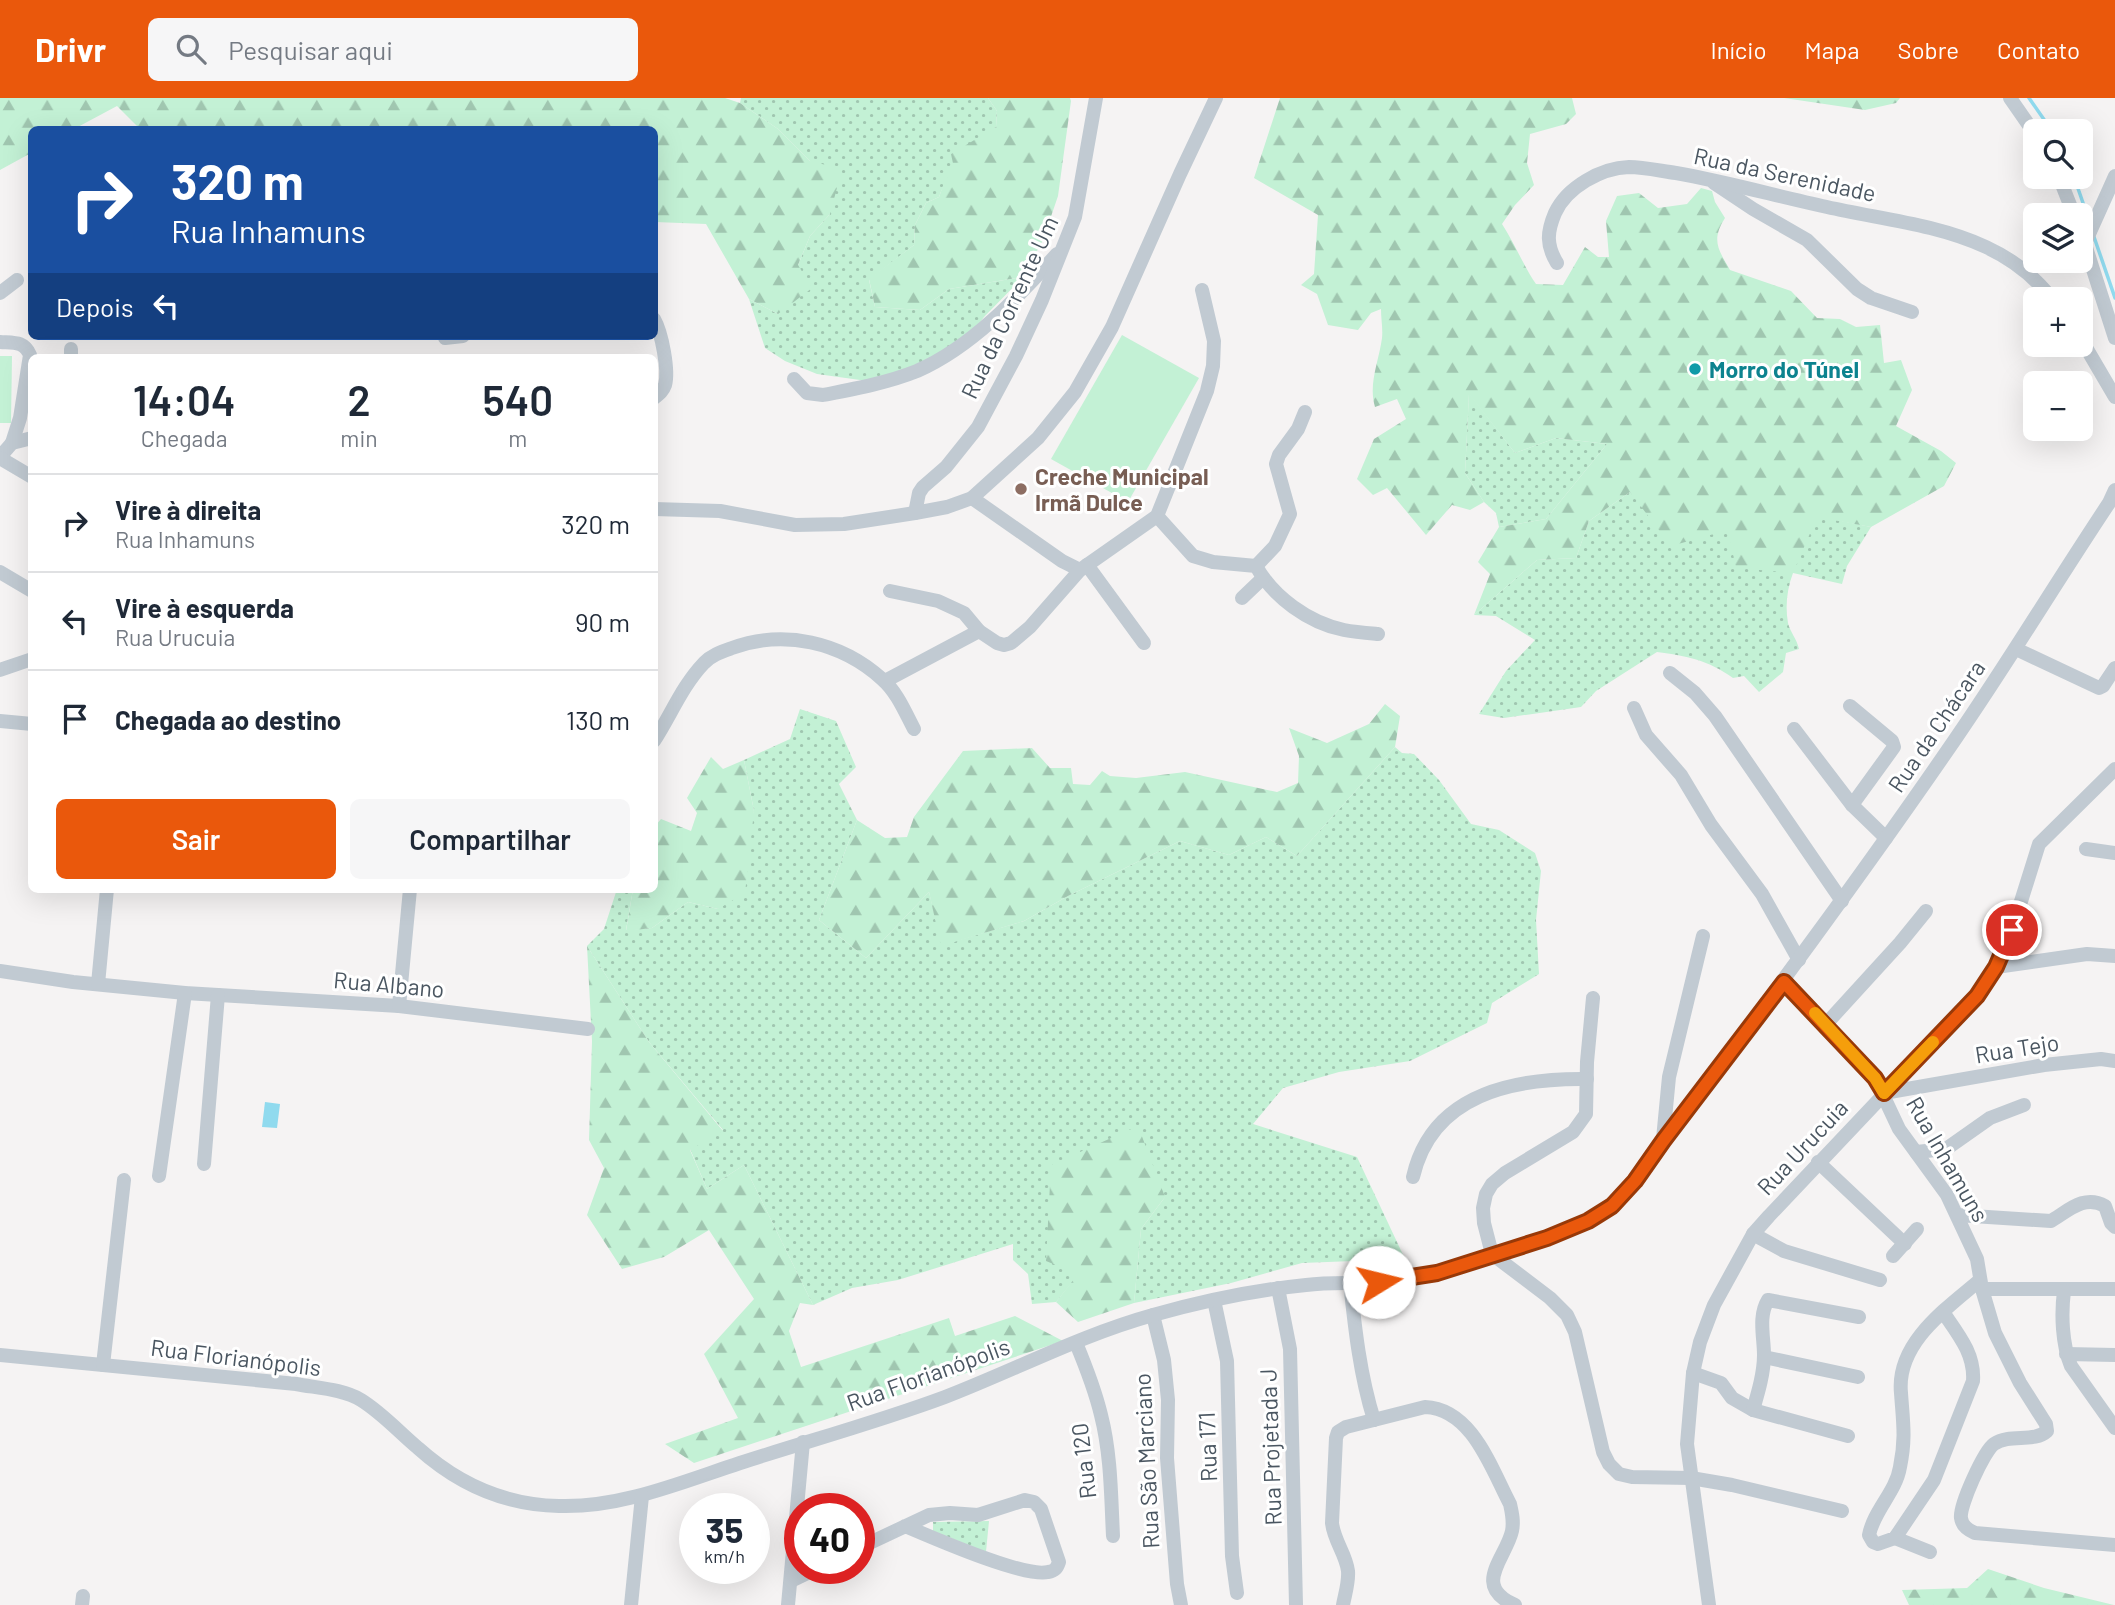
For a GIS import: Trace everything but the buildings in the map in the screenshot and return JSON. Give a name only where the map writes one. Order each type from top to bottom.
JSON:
[{"type":"street","name":"Rua da Corrente Um","points":[[915,513],[923,487],[946,467],[978,427],[1016,356],[1065,245],[1075,217],[1096,98]]},
{"type":"street","points":[[658,509],[720,511],[795,525],[844,524],[947,507],[972,498],[1038,438],[1075,391],[1112,327],[1216,98]]},
{"type":"street","points":[[2010,98],[2025,119]]},
{"type":"street","name":"Rua da Serenidade","points":[[1557,263],[1547,240],[1557,210],[1568,195],[1586,181],[1608,170],[1630,167],[1707,178],[1826,207],[1939,229],[1988,248],[2024,270],[2040,287]]},
{"type":"street","points":[[2093,219],[2115,176]]},
{"type":"street","points":[[1707,178],[1753,209],[1807,240],[1857,289],[1871,298],[1912,312]]},
{"type":"street","points":[[794,379],[807,393],[823,395],[918,370],[963,344],[1026,288],[1065,245]]},
{"type":"street","points":[[2093,269],[2115,338]]},
{"type":"street","points":[[0,293],[17,280]]},
{"type":"street","points":[[890,591],[938,601],[964,613],[979,631],[1004,645],[1011,643],[1030,627],[1083,567],[1157,516],[1207,391],[1213,366],[1214,341],[1202,290]]},
{"type":"street","points":[[658,330],[666,370],[666,383],[658,395]]},
{"type":"street","points":[[0,342],[21,343],[29,354]]},
{"type":"street","points":[[2092,357],[2115,397]]},
{"type":"street","points":[[28,368],[20,418],[12,443],[0,458],[28,475]]},
{"type":"street","points":[[1242,598],[1275,546],[1290,514],[1276,464],[1279,455],[1298,429],[1305,412]]},
{"type":"street","points":[[12,443],[28,439]]},
{"type":"street","points":[[972,498],[1062,561],[1083,567],[1144,643]]},
{"type":"street","name":"Rua da Chácara","points":[[1784,982],[2016,649],[2043,603],[2113,500]]},
{"type":"street","points":[[1157,516],[1193,556],[1259,572],[1297,610],[1324,624],[1344,630],[1378,634]]},
{"type":"street","points":[[0,572],[28,589]]},
{"type":"street","points":[[885,681],[979,631]]},
{"type":"street","points":[[658,734],[686,685],[715,654],[744,644],[792,638],[827,648],[862,663],[885,681],[898,698],[914,729]]},
{"type":"street","points":[[2016,649],[2099,688],[2115,668]]},
{"type":"street","points":[[0,670],[28,660]]},
{"type":"street","points":[[1670,673],[1695,693],[1715,716],[1842,901]]},
{"type":"street","points":[[1850,706],[1894,744],[1892,751],[1852,805]]},
{"type":"street","points":[[1634,708],[1646,735],[1681,775],[1711,824],[1762,894],[1799,960]]},
{"type":"street","points":[[0,721],[28,724]]},
{"type":"street","points":[[1794,730],[1852,805],[1886,838]]},
{"type":"street","name":"Rua Urucuia","points":[[1709,1605],[1687,1444],[1693,1373],[1700,1342],[1714,1305],[1753,1234],[1977,996],[1996,967],[2012,930],[2039,844],[2115,769]]},
{"type":"street","points":[[2086,849],[2115,853]]},
{"type":"street","points":[[98,984],[107,893]]},
{"type":"street","points":[[399,1006],[410,893]]},
{"type":"street","points":[[1826,1024],[1926,911]]},
{"type":"street","points":[[1663,1141],[1669,1077],[1703,936]]},
{"type":"street","points":[[1996,967],[2087,954],[2115,956]]},
{"type":"street","name":"Rua Albano","points":[[0,971],[185,993],[399,1006],[588,1029]]},
{"type":"street","name":"Rua Inhamuns","points":[[1784,982],[1875,1078],[1899,1129],[1947,1195],[1977,1259],[1981,1285],[1995,1333],[2020,1383],[2046,1424],[2047,1431],[2042,1435],[2005,1438],[1988,1449],[1981,1460],[1961,1513],[1963,1525],[1975,1533],[2115,1545]]},
{"type":"street","name":"Rua Florianópolis","points":[[0,1355],[296,1384],[340,1392],[361,1400],[384,1417],[447,1473],[498,1496],[558,1506],[588,1505],[642,1496],[916,1408],[1153,1315],[1278,1288],[1379,1282],[1437,1273],[1547,1238],[1588,1221],[1612,1206],[1635,1181],[1784,982]]},
{"type":"street","points":[[159,1177],[185,993]]},
{"type":"street","points":[[204,1164],[218,995]]},
{"type":"street","points":[[1593,998],[1586,1114],[1573,1132],[1505,1172],[1492,1184],[1486,1194],[1483,1208],[1492,1254],[1532,1283],[1567,1315],[1575,1332],[1596,1429],[1609,1464],[1619,1474],[1632,1477],[1691,1478],[1842,1511]]},
{"type":"street","name":"Rua Tejo","points":[[1884,1093],[2044,1065],[2101,1059],[2115,1061]]},
{"type":"street","points":[[1413,1177],[1427,1139],[1449,1114],[1475,1097],[1495,1089],[1553,1078],[1587,1079]]},
{"type":"street","points":[[1916,1152],[1946,1149],[1990,1118],[2024,1105]]},
{"type":"street","points":[[1818,1162],[1905,1244]]},
{"type":"street","points":[[103,1365],[124,1181]]},
{"type":"street","points":[[1957,1215],[2051,1221],[2066,1209],[2089,1202],[2105,1206],[2115,1227]]},
{"type":"street","points":[[1894,1256],[1917,1229]]},
{"type":"street","points":[[1753,1234],[1784,1251],[1880,1280]]},
{"type":"street","points":[[1350,1282],[1365,1392],[1374,1420]]},
{"type":"street","points":[[1943,1312],[1971,1356],[1973,1381],[1941,1466],[1895,1538],[1878,1544],[1873,1542],[1869,1535],[1897,1482],[1905,1433],[1901,1376],[1913,1345],[1943,1312],[1981,1285],[2064,1291],[2115,1289]]},
{"type":"street","name":"Rua Projetada J","points":[[1278,1288],[1290,1349],[1296,1605]]},
{"type":"street","points":[[2064,1291],[2062,1306],[2066,1354],[2071,1366],[2115,1428]]},
{"type":"street","points":[[1753,1410],[1764,1357],[1762,1324],[1765,1304],[1770,1299],[1858,1317]]},
{"type":"street","name":"Rua 171","points":[[1214,1300],[1227,1361],[1232,1556],[1237,1593]]},
{"type":"street","name":"Rua São Marciano","points":[[1153,1315],[1164,1360],[1168,1400],[1167,1470],[1181,1605]]},
{"type":"street","name":"Rua 120","points":[[1076,1343],[1090,1376],[1102,1418],[1110,1478],[1113,1536]]},
{"type":"street","points":[[2066,1354],[2115,1355]]},
{"type":"street","points":[[1764,1357],[1858,1377]]},
{"type":"street","points":[[1693,1373],[1721,1383],[1732,1398],[1753,1410],[1848,1436]]},
{"type":"street","points":[[1343,1605],[1349,1575],[1333,1533],[1338,1432],[1346,1427],[1425,1406],[1448,1411],[1476,1440],[1510,1504],[1513,1515],[1512,1530],[1493,1573],[1495,1589],[1502,1598],[1515,1605]]},
{"type":"street","points":[[799,1493],[803,1443]]},
{"type":"street","points":[[631,1605],[642,1496]]},
{"type":"street","points":[[875,1540],[905,1526],[929,1515],[978,1515],[1025,1500],[1034,1502],[1041,1509],[1059,1562],[1057,1568],[1052,1571],[1040,1573],[984,1558],[905,1526]]},
{"type":"street","points":[[1895,1538],[1930,1552]]},
{"type":"street","points":[[788,1605],[791,1584]]},
{"type":"green space","points":[[0,98],[725,98],[740,103],[778,129],[810,161],[842,169],[830,214],[810,236],[798,265],[812,288],[778,314],[749,299],[706,224],[658,222],[658,126],[137,126],[117,106],[80,126],[28,126],[28,155],[0,170]]},
{"type":"green space","points":[[741,98],[988,98],[997,111],[996,127],[956,168],[939,197],[926,203],[915,225],[914,245],[869,280],[875,307],[920,310],[949,289],[1023,277],[984,317],[962,346],[896,385],[817,374],[785,361],[765,348],[749,299],[778,314],[810,236],[830,214],[810,161],[778,129],[740,103]]},
{"type":"green space","points":[[988,98],[1070,98],[1071,101],[1058,196],[1043,240],[1023,277],[949,289],[920,310],[875,307],[869,279],[914,245],[915,225],[926,203],[939,197],[945,180],[954,168],[951,154],[996,127],[997,111]]},
{"type":"green space","points":[[1280,98],[1572,98],[1576,114],[1566,124],[1530,134],[1527,163],[1534,185],[1502,224],[1536,284],[1563,285],[1585,247],[1598,257],[1609,257],[1606,221],[1617,196],[1639,193],[1658,208],[1687,204],[1701,188],[1712,191],[1725,218],[1717,239],[1730,270],[1791,291],[1817,318],[1840,319],[1856,327],[1880,325],[1884,363],[1901,360],[1912,390],[1896,426],[1941,451],[1956,463],[1944,486],[1871,527],[1817,517],[1793,573],[1736,568],[1728,530],[1671,546],[1630,492],[1589,521],[1576,558],[1537,560],[1474,615],[1490,574],[1478,562],[1499,527],[1546,519],[1607,444],[1556,438],[1515,453],[1469,394],[1465,473],[1484,502],[1470,510],[1452,505],[1426,535],[1387,488],[1373,495],[1357,479],[1374,439],[1406,419],[1397,399],[1375,407],[1373,390],[1382,338],[1381,309],[1371,313],[1358,330],[1328,325],[1317,294],[1301,285],[1314,274],[1318,215],[1254,178]]},
{"type":"green space","points":[[1784,98],[1900,98],[1896,103],[1865,110]]},
{"type":"green space","points":[[1122,335],[1199,378],[1128,502],[1051,459]]},
{"type":"green space","points":[[0,356],[12,356],[11,423],[0,423]]},
{"type":"green space","points":[[1469,393],[1515,453],[1556,438],[1607,444],[1546,519],[1499,527],[1496,513],[1484,502],[1465,473]]},
{"type":"green space","points":[[1630,492],[1729,530],[1817,516],[1871,527],[1847,566],[1842,584],[1793,573],[1787,598],[1787,617],[1799,649],[1786,653],[1783,672],[1759,692],[1744,676],[1733,678],[1697,660],[1657,652],[1596,691],[1581,707],[1504,718],[1479,714],[1506,671],[1535,640],[1496,616],[1474,615],[1537,560],[1576,558],[1589,521]]},
{"type":"green space","points":[[1385,704],[1400,716],[1395,747],[1297,856],[1266,837],[1229,855],[1180,841],[1068,896],[1024,921],[941,946],[929,892],[866,958],[819,920],[857,820],[885,838],[907,837],[914,817],[963,751],[1032,748],[1050,768],[1071,768],[1073,784],[1090,785],[1102,771],[1110,776],[1136,778],[1185,772],[1277,792],[1298,783],[1299,756],[1289,728],[1327,743],[1369,724]]},
{"type":"green space","points":[[800,709],[836,721],[856,767],[839,784],[857,820],[819,920],[866,958],[929,892],[942,945],[1024,921],[1068,896],[1180,841],[1229,855],[1266,837],[1297,856],[1395,747],[1402,753],[1414,754],[1439,780],[1471,824],[1499,830],[1535,853],[1541,871],[1536,920],[1539,974],[1492,1003],[1487,1023],[1410,1061],[1339,1072],[1283,1088],[1253,1124],[1357,1157],[1405,1259],[1302,1263],[1231,1283],[1134,1303],[1141,1229],[1165,1197],[1079,1274],[1056,1302],[1032,1304],[1028,1274],[1013,1260],[1013,1244],[898,1280],[852,1288],[813,1305],[744,1165],[707,1189],[690,1149],[723,1130],[649,1042],[587,946],[604,929],[616,893],[632,893],[626,930],[652,928],[688,902],[718,909],[754,811],[744,760],[790,739]]},
{"type":"green space","points":[[711,757],[723,769],[744,760],[754,811],[745,893],[718,909],[688,902],[652,928],[626,931],[632,893],[658,893],[658,822],[661,819],[691,831],[697,813],[687,798]]},
{"type":"green space","points":[[587,946],[649,1042],[723,1131],[690,1150],[707,1189],[744,1165],[813,1305],[800,1303],[789,1331],[801,1367],[949,1318],[955,1336],[1015,1316],[1063,1341],[694,1463],[665,1444],[738,1418],[704,1354],[754,1299],[709,1230],[664,1257],[622,1269],[587,1215],[604,1168],[589,1140],[592,1041]]},
{"type":"green space","points":[[1138,1126],[1165,1197],[1141,1229],[1134,1303],[1078,1322],[1056,1302],[1078,1274],[1046,1261],[1051,1165]]},
{"type":"green space","points":[[989,1521],[986,1552],[933,1531],[933,1522]]},
{"type":"green space","points":[[1988,1569],[2044,1588],[2114,1605],[1909,1605],[1902,1590],[1967,1588]]},
{"type":"water","points":[[265,1102],[280,1104],[277,1128],[262,1127]]},
{"type":"waterway","points":[[2029,98],[2044,119]]},
{"type":"waterway","points":[[2078,189],[2083,203]]},
{"type":"waterway","points":[[2093,234],[2115,298]]},
{"type":"slow traffic","points":[[1815,1013],[1875,1078],[1884,1093],[1933,1042]]},
{"type":"place","name":"Morro do Túnel","points":[[1695,369]]},
{"type":"place","name":"Creche Municipal Irmã Dulce","points":[[1021,489]]},
{"type":"route","points":[[1379,1282],[1437,1273],[1547,1238],[1588,1221],[1612,1206],[1650,1162],[1663,1141],[1784,982],[1875,1078],[1884,1093],[1977,996],[1996,967],[2012,930]]}]
